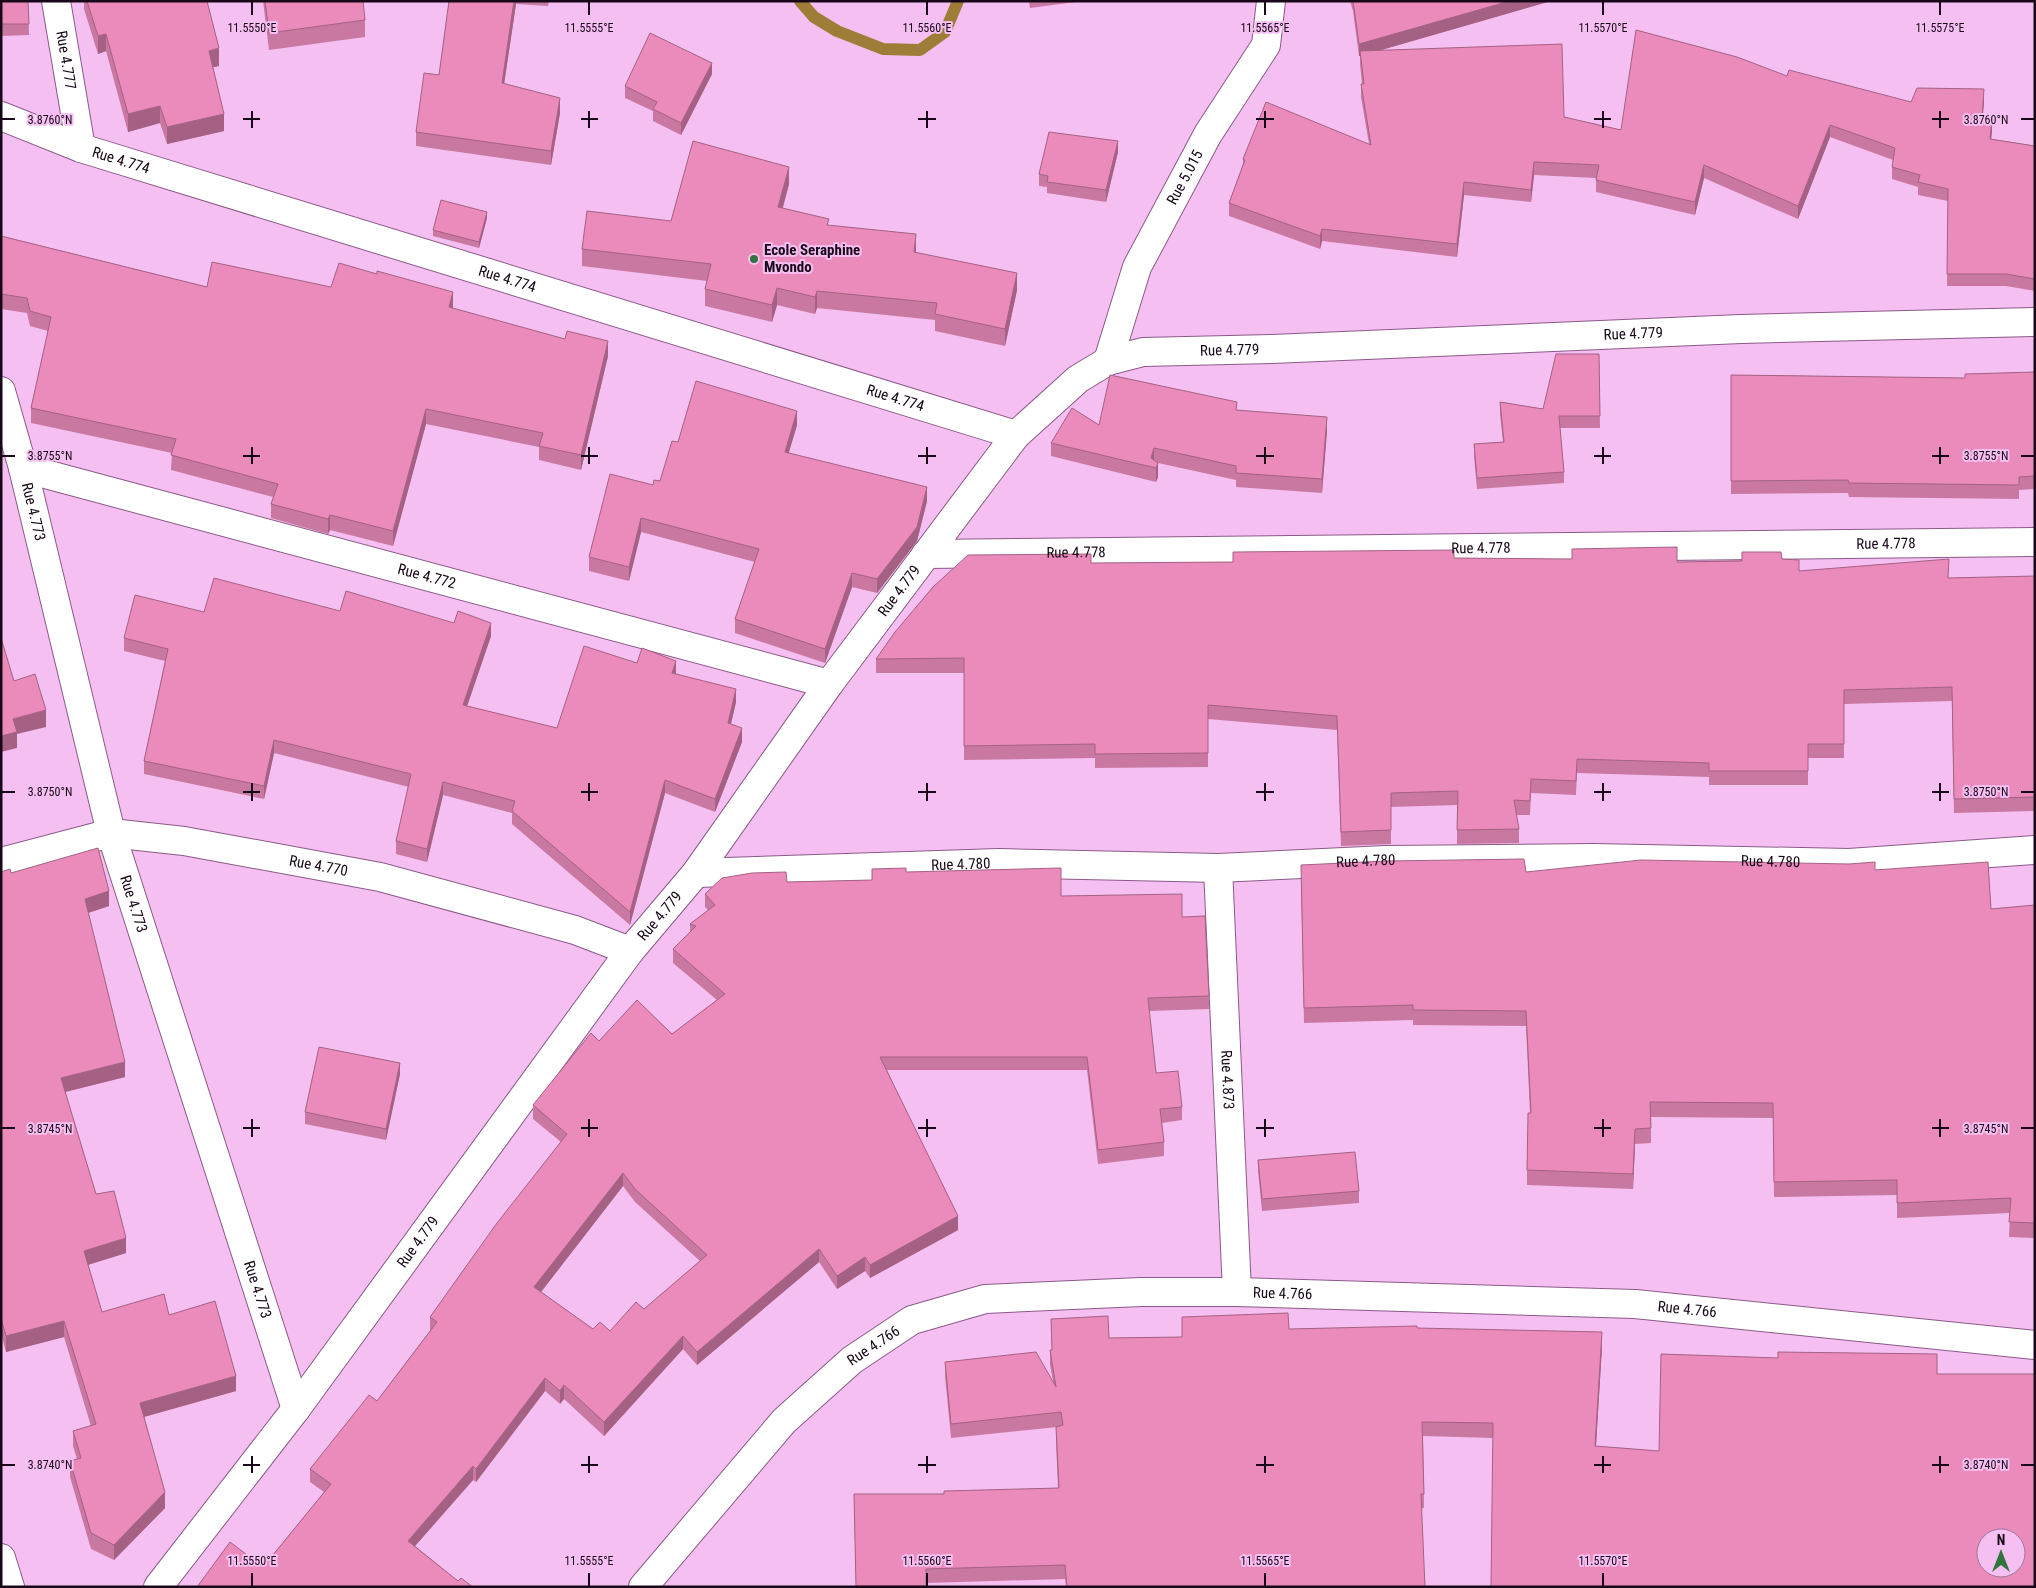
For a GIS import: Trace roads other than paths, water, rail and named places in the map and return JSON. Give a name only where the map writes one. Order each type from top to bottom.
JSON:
[{"type":"street","name":"Rue 4.777","points":[[56,1],[72,85],[81,148]]},
{"type":"street","name":"Rue 5.015","points":[[1108,361],[1137,267],[1208,134],[1266,45],[1271,1]]},
{"type":"street","name":"Rue 4.774","points":[[1,116],[81,148],[1016,435]]},
{"type":"street","name":"Rue 4.779","points":[[158,1587],[296,1409],[630,951],[696,873],[829,684],[1016,435],[1078,379],[1108,361],[1143,352],[1282,349],[1741,329],[2035,322]]},
{"type":"street","name":"Rue 4.773","points":[[1,391],[23,468],[111,833],[296,1409]]},
{"type":"street","name":"Rue 4.772","points":[[23,468],[829,684]]},
{"type":"street","name":"Rue 4.778","points":[[926,554],[2035,542]]},
{"type":"street","name":"Rue 4.770","points":[[1,862],[111,833],[184,841],[380,877],[574,930],[630,951]]},
{"type":"street","name":"Rue 4.780","points":[[696,873],[1000,863],[1218,868],[1386,860],[1574,858],[1849,863],[2035,850]]},
{"type":"street","name":"Rue 4.873","points":[[1218,868],[1236,1292]]},
{"type":"street","name":"Rue 4.766","points":[[643,1587],[784,1421],[852,1360],[912,1320],[985,1299],[1141,1292],[1236,1292],[1635,1304],[2035,1345]]},
{"type":"street","points":[[1,1558],[10,1587]]},
{"type":"waterway","points":[[800,1],[814,17],[837,31],[883,49],[920,50],[945,32],[958,1]]},
{"type":"place","name":"Ecole Seraphine Mvondo","points":[[754,259]]}]
